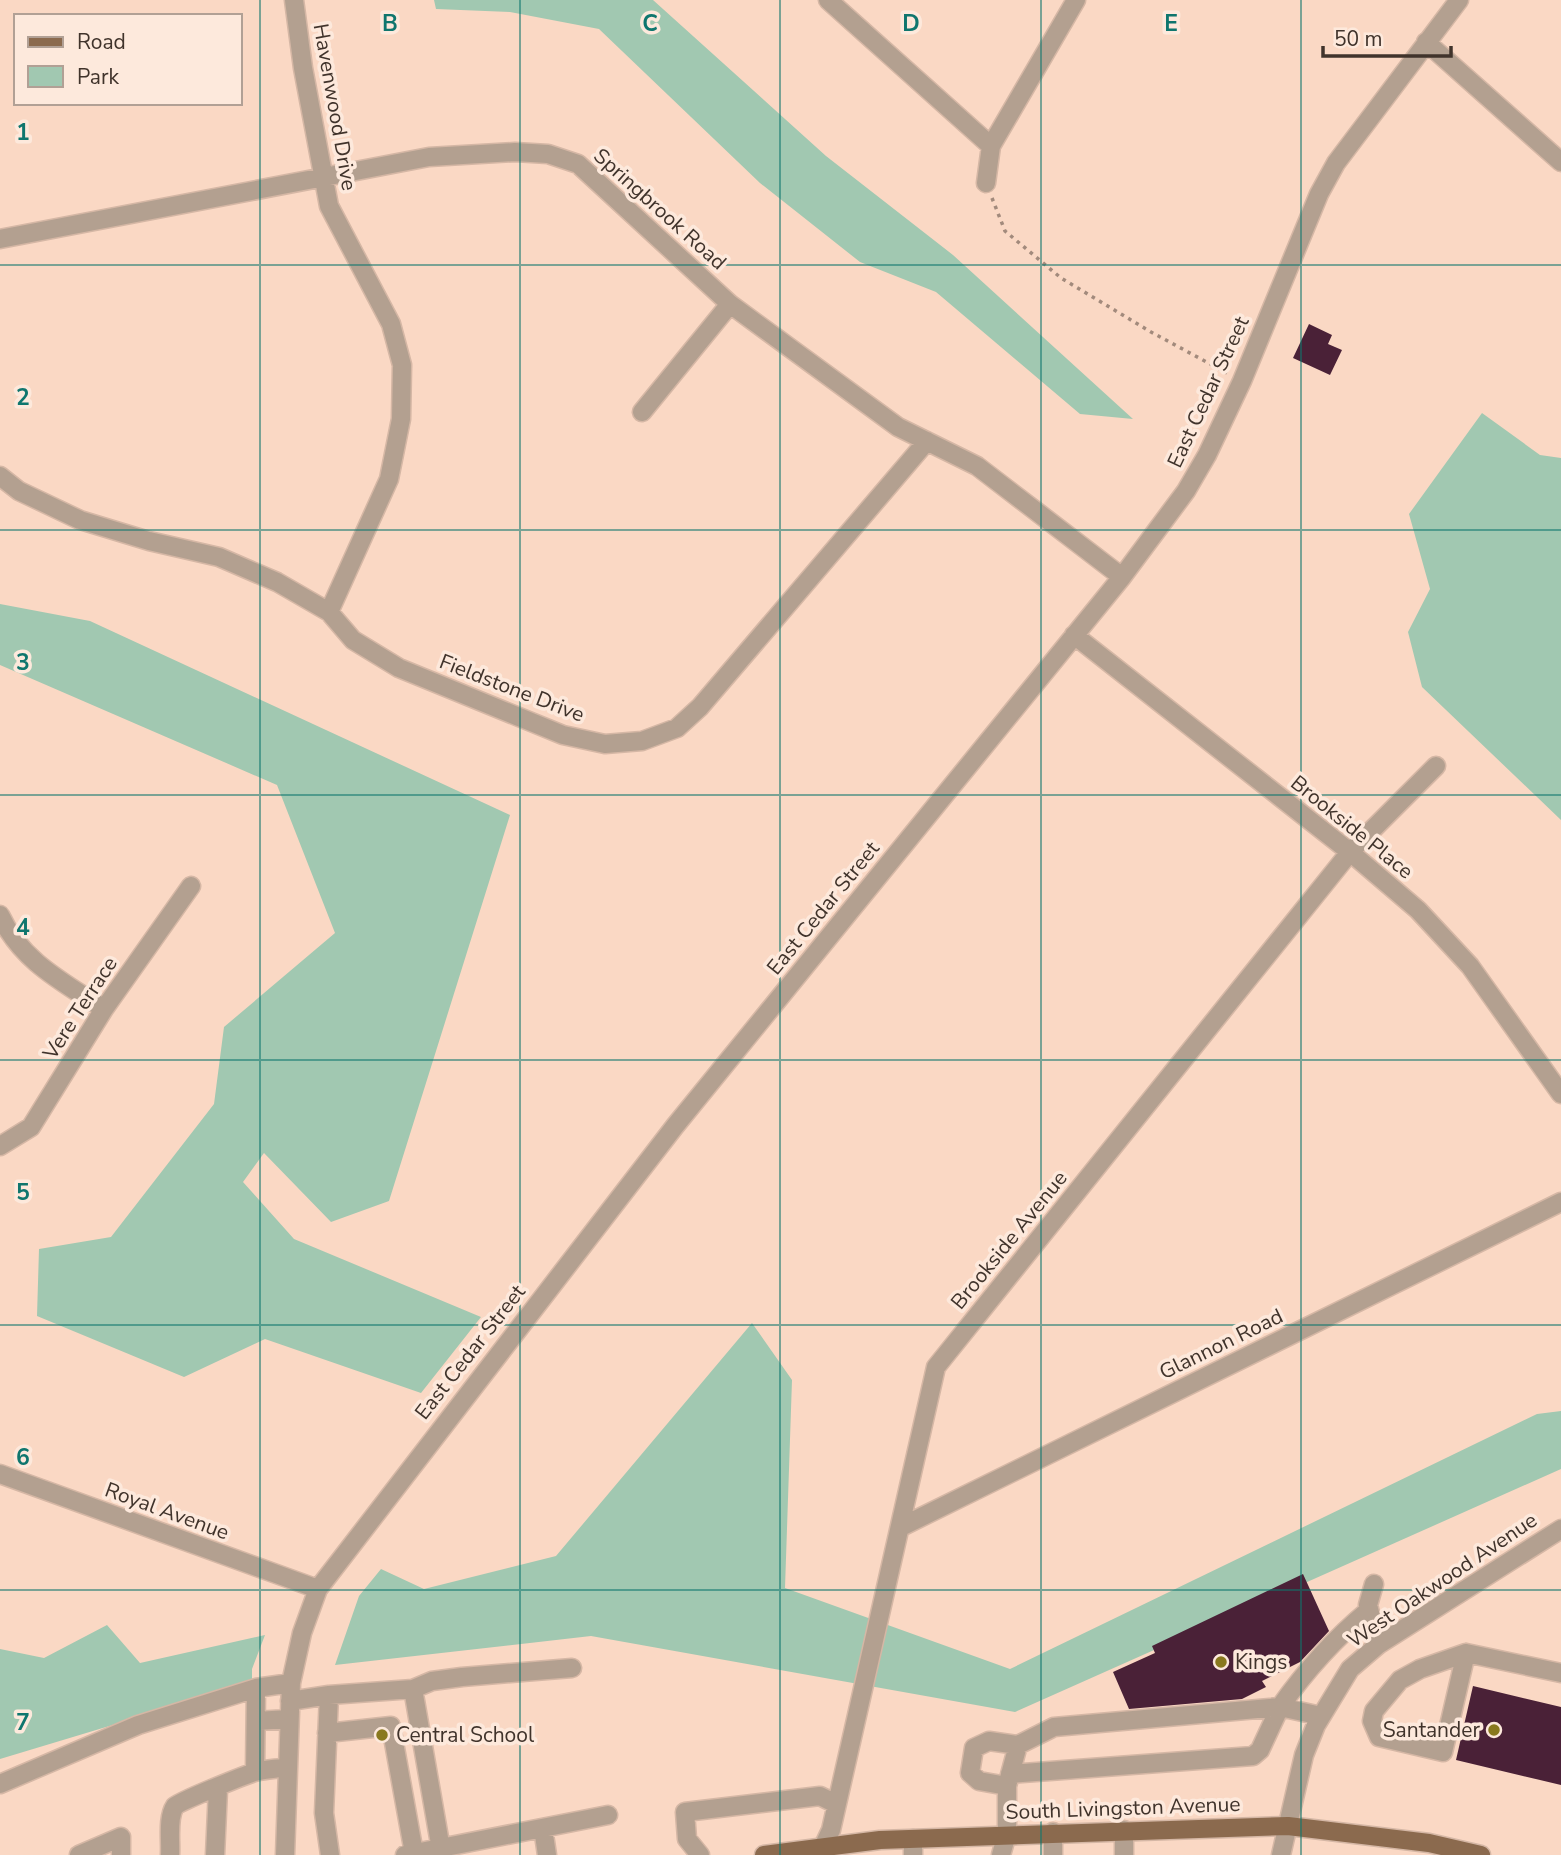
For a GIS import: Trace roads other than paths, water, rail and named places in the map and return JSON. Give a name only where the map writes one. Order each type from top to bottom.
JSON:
[{"type":"main road","name":"South Livingston Avenue","points":[[774,1854],[823,1847],[913,1847],[1007,1834],[1288,1826],[1481,1855]]},
{"type":"street","name":"Havenwood Drive","points":[[294,0],[303,68],[329,206],[391,324],[402,365],[401,419],[389,479],[329,612]]},
{"type":"street","points":[[828,0],[991,146]]},
{"type":"street","points":[[986,183],[991,146],[1076,0]]},
{"type":"street","name":"East Cedar Street","points":[[285,1855],[290,1701],[299,1643],[318,1589],[701,1094],[1122,577],[1186,491],[1207,455],[1242,381],[1319,194],[1364,123],[1459,0]]},
{"type":"street","points":[[1426,42],[1561,162]]},
{"type":"street","name":"Springbrook Road","points":[[0,239],[429,157],[515,152],[548,154],[578,164],[730,303],[898,427],[977,466],[1122,577]]},
{"type":"street","points":[[642,412],[730,303]]},
{"type":"street","name":"Fieldstone Drive","points":[[0,476],[19,491],[80,520],[149,541],[219,557],[277,582],[329,612],[353,640],[412,674],[563,736],[605,744],[642,741],[677,728],[700,706],[927,441]]},
{"type":"street","name":"Brookside Place","points":[[1074,635],[1350,852],[1418,910],[1470,966],[1556,1074],[1561,1094]]},
{"type":"street","name":"Brookside Avenue","points":[[823,1847],[836,1804],[936,1367],[1350,852],[1436,766]]},
{"type":"street","name":"Vere Terrace","points":[[0,1146],[31,1127],[104,1009],[191,886]]},
{"type":"street","points":[[0,915],[18,947],[37,965],[104,1009]]},
{"type":"street","name":"Glannon Road","points":[[901,1527],[1561,1202]]},
{"type":"street","name":"Royal Avenue","points":[[0,1475],[318,1589]]},
{"type":"street","name":"West Oakwood Avenue","points":[[1281,1855],[1304,1755],[1321,1716],[1350,1669],[1378,1645],[1561,1529]]},
{"type":"street","points":[[1374,1584],[1369,1610],[1378,1645]]},
{"type":"street","points":[[1321,1716],[1280,1707],[1054,1727],[1018,1745],[989,1741],[974,1748],[970,1773],[979,1782],[1253,1756],[1261,1750],[1280,1707],[1303,1674],[1337,1637],[1369,1610]]},
{"type":"street","points":[[1466,1653],[1443,1752],[1379,1737],[1372,1721],[1374,1711],[1400,1680],[1420,1669],[1466,1653],[1561,1674]]},
{"type":"street","points":[[256,1721],[290,1701],[413,1689],[432,1681],[462,1677],[572,1668]]},
{"type":"street","points":[[255,1772],[256,1688]]},
{"type":"street","points":[[0,1784],[138,1725],[256,1688],[290,1701]]},
{"type":"street","points":[[413,1689],[441,1851]]},
{"type":"street","points":[[330,1695],[324,1813],[330,1855]]},
{"type":"street","points":[[327,1733],[391,1726],[409,1854],[441,1851],[608,1815]]},
{"type":"street","points":[[1001,1855],[1007,1834],[1009,1780],[1018,1745]]},
{"type":"street","points":[[170,1855],[171,1815],[176,1805],[184,1799],[218,1789],[255,1772],[288,1767]]},
{"type":"street","points":[[215,1855],[218,1789]]},
{"type":"street","points":[[701,1855],[687,1839],[685,1812],[820,1796],[836,1804]]},
{"type":"street","points":[[543,1828],[547,1855]]},
{"type":"street","points":[[1124,1830],[1124,1855]]},
{"type":"street","points":[[1053,1832],[1053,1855]]},
{"type":"street","points":[[79,1855],[121,1837],[121,1855]]},
{"type":"place","name":"Kings","points":[[1221,1662]]},
{"type":"place","name":"Santander","points":[[1494,1730]]},
{"type":"place","name":"Central School","points":[[382,1735]]}]
